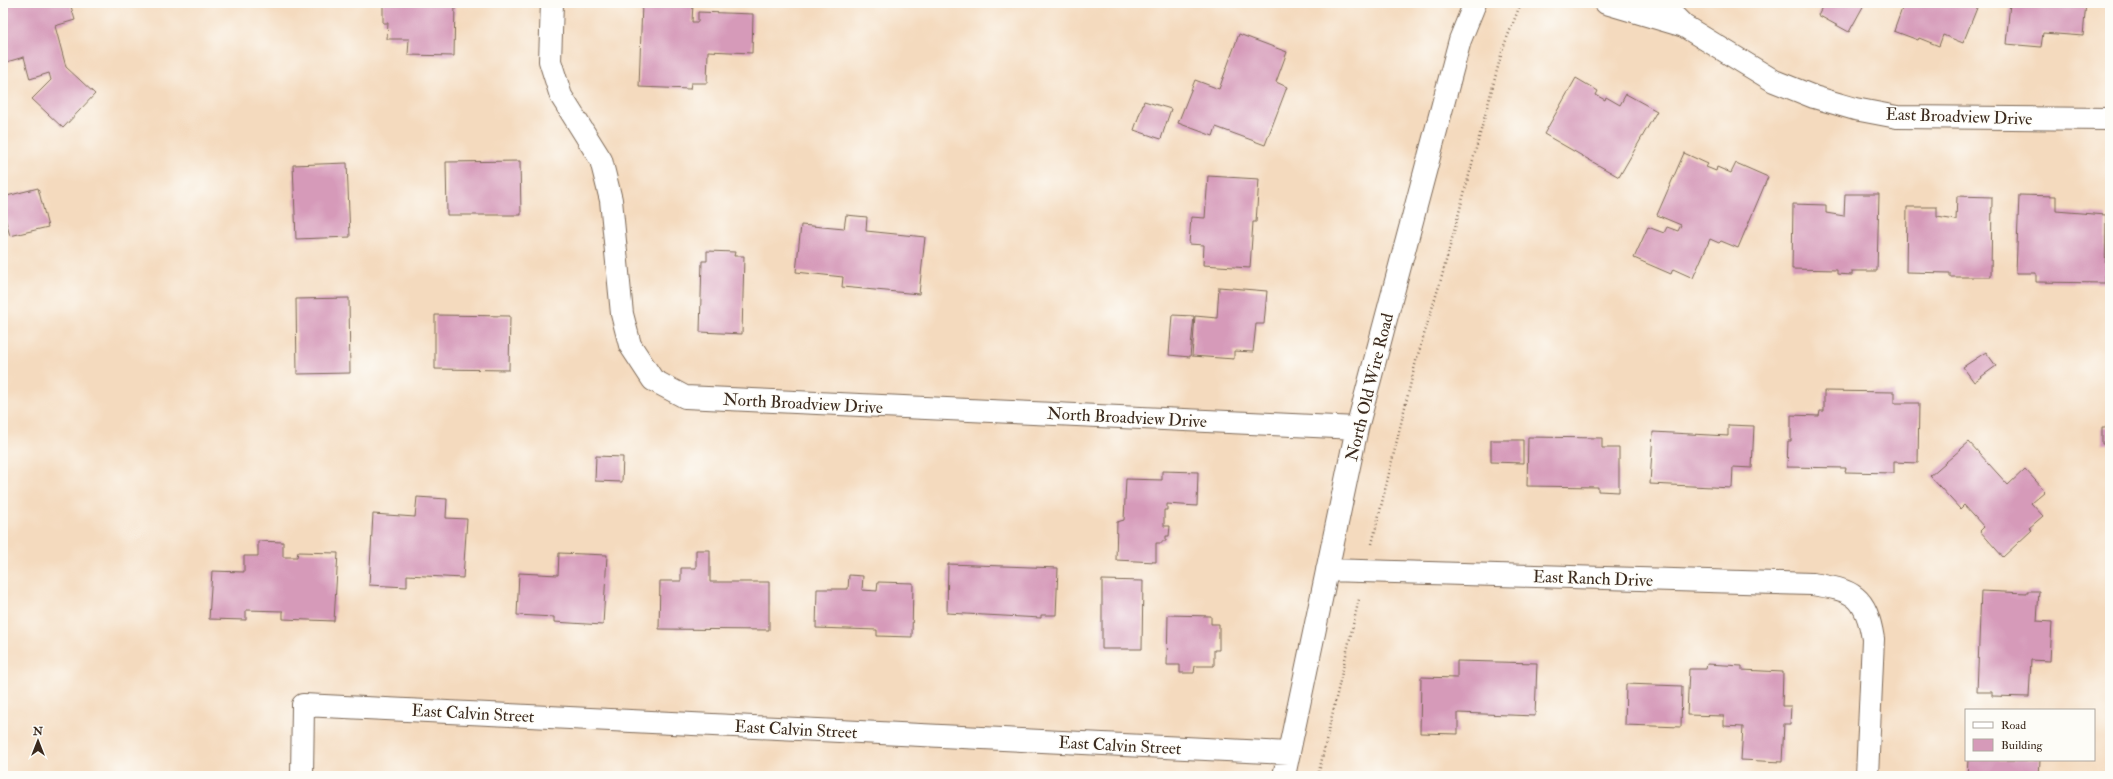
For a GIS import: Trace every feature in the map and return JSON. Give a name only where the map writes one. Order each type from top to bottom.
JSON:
[{"type":"street","name":"North Broadview Drive","points":[[552,3],[550,61],[561,96],[601,160],[611,200],[622,314],[630,344],[653,380],[685,397],[1357,428]]},
{"type":"street","name":"North Old Wire Road","points":[[1284,776],[1357,428],[1460,40],[1475,3]]},
{"type":"street","name":"East Broadview Drive","points":[[1606,3],[1684,26]]},
{"type":"street","name":"East Broadview Drive","points":[[1661,3],[1684,26],[1774,81],[1814,97],[1856,109],[1897,117],[2110,119]]},
{"type":"street","name":"East Ranch Drive","points":[[1327,570],[1812,584],[1837,588],[1857,597],[1870,618],[1872,639],[1867,776]]},
{"type":"street","name":"East Calvin Street","points":[[302,776],[303,705],[1289,753]]},
{"type":"path","points":[[1318,776],[1416,361],[1442,276],[1503,48],[1521,3]]},
{"type":"building","points":[[3,3],[70,3],[75,20],[55,26],[66,67],[95,94],[63,128],[32,99],[51,80],[49,73],[30,79],[24,57],[3,63]]},
{"type":"building","points":[[383,3],[455,3],[454,56],[408,55],[409,39],[387,39],[388,23],[383,23]]},
{"type":"building","points":[[642,3],[693,3],[692,22],[698,22],[698,12],[753,14],[752,53],[708,51],[707,83],[691,83],[690,89],[639,87]]},
{"type":"building","points":[[1824,3],[1865,3],[1849,32],[1818,15]]},
{"type":"building","points":[[1904,3],[1979,3],[1963,43],[1943,35],[1939,46],[1919,38],[1918,40],[1894,31]]},
{"type":"building","points":[[2010,3],[2086,3],[2083,36],[2043,33],[2041,47],[2006,44]]},
{"type":"building","points":[[1239,34],[1287,52],[1276,82],[1287,87],[1265,145],[1216,127],[1213,136],[1178,123],[1195,80],[1219,89]]},
{"type":"building","points":[[1576,78],[1598,91],[1596,95],[1605,100],[1606,97],[1620,105],[1626,94],[1657,111],[1619,177],[1544,134]]},
{"type":"building","points":[[1144,101],[1171,109],[1161,139],[1134,130]]},
{"type":"building","points":[[1684,153],[1708,164],[1706,167],[1716,171],[1717,167],[1731,173],[1736,163],[1768,177],[1738,248],[1721,241],[1719,243],[1710,239],[1693,278],[1673,269],[1671,274],[1634,258],[1648,227],[1664,233],[1667,227],[1678,231],[1681,225],[1657,215]]},
{"type":"building","points":[[520,161],[521,215],[447,215],[446,162]]},
{"type":"building","points":[[347,163],[350,237],[296,239],[293,165]]},
{"type":"building","points":[[1208,176],[1259,179],[1256,222],[1253,222],[1250,268],[1203,265],[1204,245],[1189,244],[1191,217],[1205,218]]},
{"type":"building","points":[[38,188],[48,227],[10,236],[3,211],[3,197]]},
{"type":"building","points":[[1845,194],[1879,194],[1877,271],[1852,271],[1852,275],[1837,274],[1837,270],[1792,269],[1793,204],[1826,205],[1826,213],[1844,216]]},
{"type":"building","points":[[2019,195],[2056,196],[2056,211],[2106,215],[2105,283],[2036,282],[2036,273],[2016,273]]},
{"type":"building","points":[[1957,196],[1992,197],[1991,277],[1950,277],[1950,273],[1906,272],[1907,207],[1937,207],[1937,217],[1956,220]]},
{"type":"building","points":[[846,215],[867,217],[866,231],[925,237],[919,294],[842,287],[843,277],[796,272],[801,225],[844,229]]},
{"type":"building","points":[[707,251],[735,252],[734,256],[744,256],[742,334],[700,332],[702,261],[707,261]]},
{"type":"building","points":[[1219,287],[1267,291],[1264,324],[1256,324],[1253,352],[1234,351],[1234,359],[1192,356],[1195,316],[1217,318]]},
{"type":"building","points":[[349,298],[350,373],[297,374],[296,299]]},
{"type":"building","points":[[435,315],[510,316],[509,370],[435,369]]},
{"type":"building","points":[[1172,315],[1194,316],[1190,357],[1169,355]]},
{"type":"building","points":[[1986,352],[1996,366],[1974,382],[1963,367]]},
{"type":"building","points":[[1824,391],[1894,392],[1894,403],[1919,403],[1918,463],[1894,462],[1894,473],[1845,472],[1846,468],[1787,467],[1788,441],[1791,441],[1791,415],[1819,416],[1820,411],[1824,411]]},
{"type":"building","points":[[1728,425],[1754,426],[1752,468],[1733,467],[1732,488],[1650,484],[1653,432],[1728,436]]},
{"type":"building","points":[[2102,427],[2110,427],[2110,444],[2102,444]]},
{"type":"building","points":[[1528,437],[1602,438],[1602,448],[1619,448],[1619,492],[1598,491],[1598,487],[1527,486]]},
{"type":"building","points":[[1491,440],[1523,440],[1523,463],[1491,462]]},
{"type":"building","points":[[1969,442],[2008,485],[2025,469],[2045,491],[2031,503],[2043,516],[2029,528],[2032,530],[2003,557],[1980,531],[1984,527],[1964,505],[1960,509],[1930,476]]},
{"type":"building","points":[[596,456],[623,457],[622,482],[595,481]]},
{"type":"building","points":[[1162,471],[1198,472],[1197,506],[1167,504],[1167,510],[1164,510],[1164,526],[1170,526],[1169,536],[1166,536],[1166,541],[1156,543],[1156,562],[1116,560],[1117,522],[1124,520],[1126,479],[1162,480]]},
{"type":"building","points":[[417,497],[447,499],[446,518],[467,519],[463,578],[407,575],[407,587],[369,585],[373,514],[415,517]]},
{"type":"building","points":[[258,541],[283,542],[283,557],[297,557],[298,552],[338,553],[334,621],[283,619],[283,611],[246,610],[246,620],[209,619],[212,571],[244,572],[244,556],[258,556]]},
{"type":"building","points":[[696,550],[710,550],[710,582],[769,582],[769,630],[659,629],[660,581],[681,581],[681,568],[696,568]]},
{"type":"building","points":[[559,553],[607,555],[603,625],[554,622],[554,617],[517,615],[519,573],[558,575]]},
{"type":"building","points":[[948,564],[1058,568],[1056,615],[1041,615],[1041,618],[947,613]]},
{"type":"building","points":[[849,575],[863,576],[862,590],[877,591],[878,582],[913,583],[912,637],[877,636],[877,630],[816,628],[817,589],[848,589]]},
{"type":"building","points":[[1102,580],[1143,581],[1142,649],[1102,649]]},
{"type":"building","points":[[1981,591],[2027,593],[2027,591],[2039,591],[2037,621],[2052,622],[2050,661],[2031,660],[2029,697],[1992,696],[1992,692],[1977,692]]},
{"type":"building","points":[[1168,615],[1211,616],[1211,624],[1219,624],[1219,650],[1214,650],[1214,666],[1195,666],[1194,673],[1180,673],[1180,665],[1167,665]]},
{"type":"building","points":[[1457,661],[1537,663],[1535,716],[1458,713],[1458,734],[1420,733],[1421,677],[1457,678]]},
{"type":"building","points":[[1707,664],[1742,666],[1742,670],[1783,672],[1782,706],[1791,706],[1790,724],[1784,724],[1782,762],[1741,760],[1743,727],[1724,726],[1724,716],[1687,715],[1689,669],[1706,669]]},
{"type":"building","points":[[1626,684],[1682,686],[1681,727],[1625,725]]},
{"type":"building","points":[[1968,761],[2040,761],[2039,776],[1967,776]]}]
